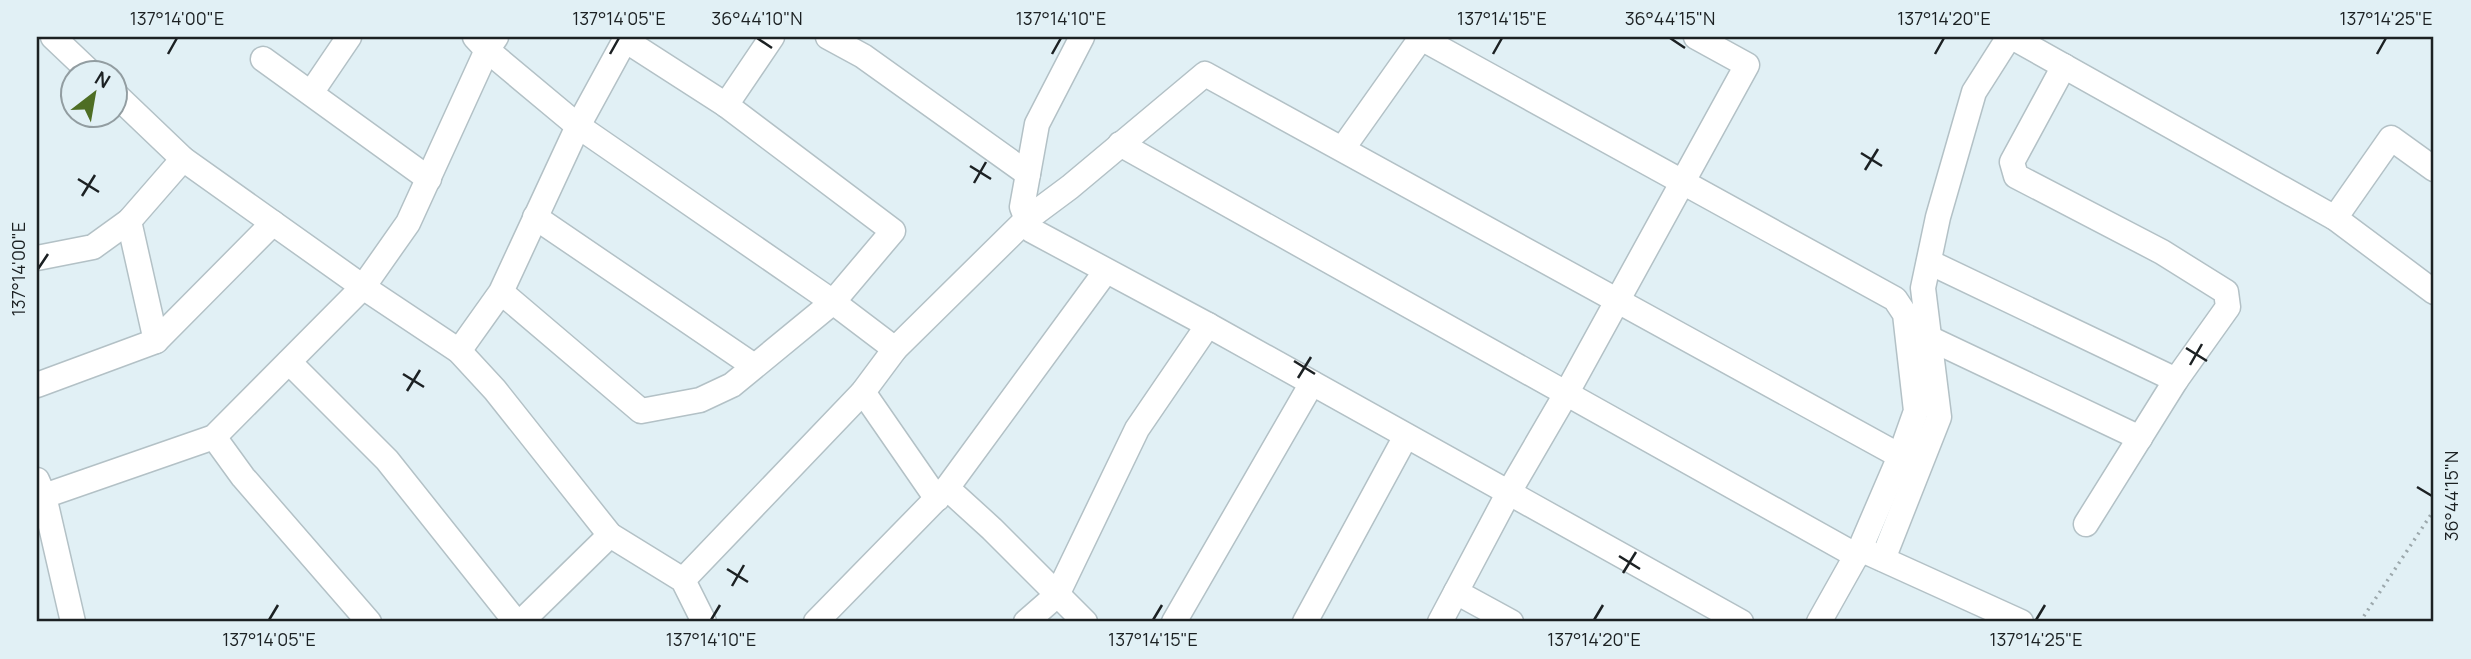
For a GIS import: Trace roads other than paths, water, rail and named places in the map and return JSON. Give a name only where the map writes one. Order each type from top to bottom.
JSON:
[{"type":"street","points":[[37,45],[45,37]]},
{"type":"street","points":[[53,37],[77,60]]},
{"type":"street","points":[[311,93],[349,37]]},
{"type":"street","points":[[726,105],[772,37]]},
{"type":"street","points":[[828,37],[869,47],[1028,174]]},
{"type":"street","points":[[1082,37],[1037,124],[1022,207],[1031,230],[1208,325],[1741,622]]},
{"type":"street","points":[[1343,148],[1421,37],[1895,299],[1905,314],[1916,411],[1859,552],[1819,622]]},
{"type":"street","points":[[1440,622],[1509,492],[1748,65],[1696,37]]},
{"type":"street","points":[[1884,559],[1939,417],[1923,288],[1938,217],[1974,92],[2011,37],[2335,218],[2434,292]]},
{"type":"street","points":[[459,352],[501,292],[578,126],[625,40],[726,105],[893,230],[833,302],[732,385],[700,400],[641,411],[501,292]]},
{"type":"street","points":[[73,622],[46,555],[40,488],[214,437],[289,362],[363,287],[408,223],[486,41],[578,126],[833,302],[895,349]]},
{"type":"street","points":[[263,59],[429,179]]},
{"type":"street","points":[[2064,66],[2012,162],[2016,176],[2162,252],[2226,292],[2228,307],[2176,380],[2086,524]]},
{"type":"street","points":[[683,580],[863,392],[895,349],[1027,219],[1070,187],[1205,74],[1900,456]]},
{"type":"street","points":[[130,108],[183,159],[459,352],[495,390],[610,535],[683,580],[704,622]]},
{"type":"street","points":[[2335,218],[2392,138],[2434,169]]},
{"type":"street","points":[[1120,144],[1566,394],[1859,552],[1884,559],[2021,622]]},
{"type":"street","points":[[37,258],[93,247],[129,221],[183,159]]},
{"type":"street","points":[[535,217],[754,366]]},
{"type":"street","points":[[129,221],[156,341]]},
{"type":"street","points":[[37,385],[156,341],[273,223]]},
{"type":"street","points":[[1929,262],[2176,380]]},
{"type":"street","points":[[816,622],[942,493],[1106,271]]},
{"type":"street","points":[[1026,622],[1057,595],[1137,429],[1208,325]]},
{"type":"street","points":[[1930,338],[2140,438]]},
{"type":"street","points":[[289,362],[387,460],[519,622],[610,535]]},
{"type":"street","points":[[1174,622],[1312,383]]},
{"type":"street","points":[[863,392],[942,493],[992,529],[1085,622]]},
{"type":"street","points":[[1305,622],[1406,436]]},
{"type":"street","points":[[214,437],[243,477],[369,622]]},
{"type":"street","points":[[1456,592],[1511,622]]}]
